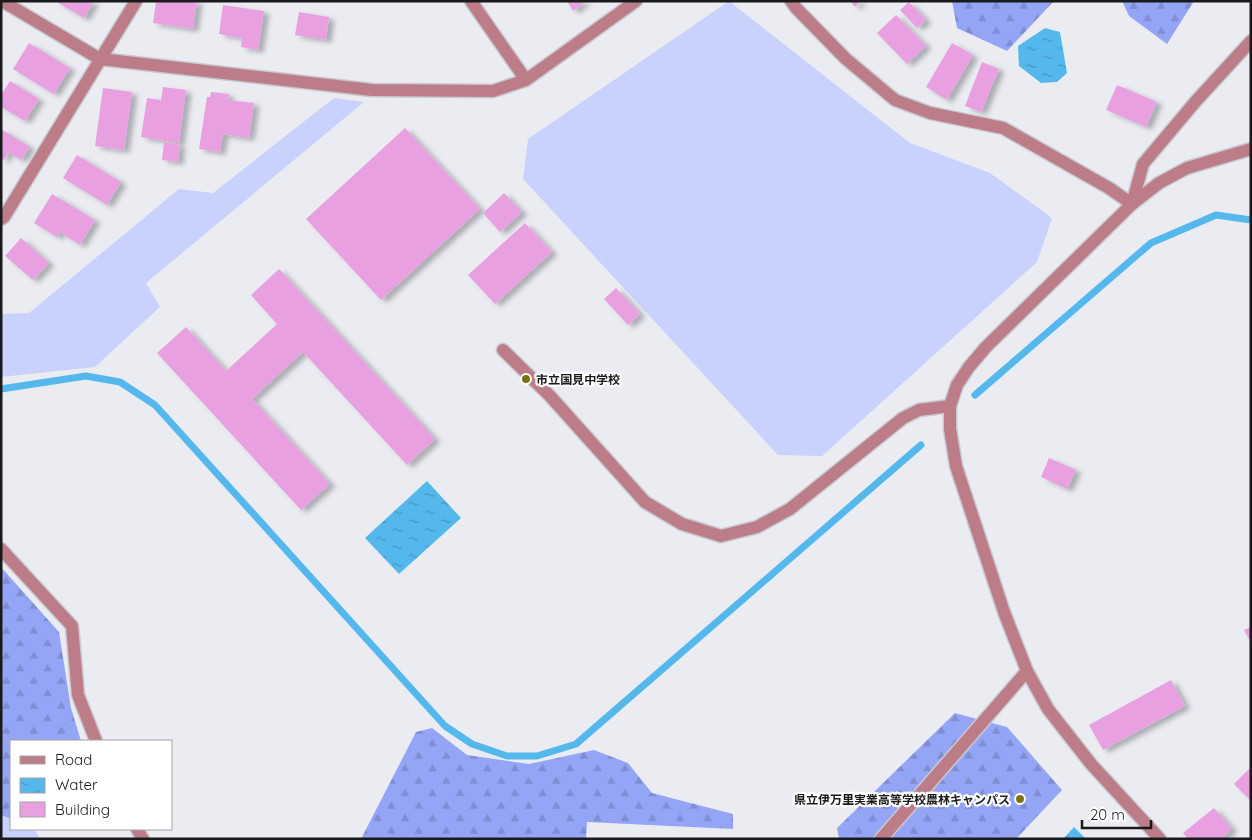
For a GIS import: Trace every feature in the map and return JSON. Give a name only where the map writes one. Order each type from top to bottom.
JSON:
[{"type":"street","points":[[2,1],[100,59],[372,90],[493,91],[526,80],[636,1]]},
{"type":"street","points":[[1,219],[136,1]]},
{"type":"street","points":[[471,1],[526,80]]},
{"type":"street","points":[[791,1],[846,59],[895,100],[930,113],[1003,128],[1109,188],[1132,204]]},
{"type":"street","points":[[1132,204],[1143,164],[1196,101],[1251,41]]},
{"type":"street","points":[[1160,839],[1091,764],[1048,709],[1027,671],[1004,612],[956,466],[950,429],[950,406],[957,385],[969,367],[986,348],[1132,204],[1159,182],[1187,168],[1251,149]]},
{"type":"street","points":[[503,350],[550,396],[646,502],[682,524],[721,536],[758,528],[790,509],[903,418],[919,410],[950,406]]},
{"type":"street","points":[[1,549],[72,626],[78,695],[96,740]]},
{"type":"street","points":[[881,839],[1027,671]]},
{"type":"shaded area","points":[[729,1],[910,143],[990,173],[1052,218],[1037,262],[822,456],[778,455],[523,179],[528,139]]},
{"type":"shaded area","points":[[334,98],[364,102],[146,283],[160,307],[95,367],[1,377],[1,314],[29,313],[179,189],[213,193]]},
{"type":"shaded area","points":[[1,815],[10,819],[10,830],[34,830],[40,839],[1,839]]},
{"type":"green space","points":[[952,1],[1054,1],[1007,51],[957,28]]},
{"type":"green space","points":[[1122,1],[1194,1],[1167,44],[1129,16]]},
{"type":"green space","points":[[1,567],[59,632],[71,708],[81,740],[10,740],[10,819],[1,815]]},
{"type":"green space","points":[[955,713],[1007,727],[1062,790],[1016,839],[839,839],[837,828]]},
{"type":"green space","points":[[432,728],[467,755],[529,764],[594,750],[628,763],[652,793],[733,814],[733,829],[587,822],[586,839],[361,839],[416,732]]},
{"type":"water","points":[[1045,28],[1060,32],[1067,73],[1057,82],[1041,83],[1019,66],[1018,46]]},
{"type":"water","points":[[427,481],[461,518],[399,574],[365,538]]},
{"type":"water","points":[[1074,827],[1086,839],[1063,839]]},
{"type":"building","points":[[55,1],[94,1],[84,18]]},
{"type":"building","points":[[156,1],[197,1],[193,29],[153,23]]},
{"type":"building","points":[[567,1],[586,1],[573,11]]},
{"type":"building","points":[[850,1],[861,1],[855,7]]},
{"type":"building","points":[[909,2],[926,20],[917,28],[900,10]]},
{"type":"building","points":[[223,5],[264,11],[258,50],[241,47],[242,38],[219,34]]},
{"type":"building","points":[[299,12],[329,17],[326,40],[295,35]]},
{"type":"building","points":[[896,15],[926,46],[907,64],[877,33]]},
{"type":"building","points":[[29,43],[70,68],[54,94],[13,69]]},
{"type":"building","points":[[952,43],[973,55],[947,100],[926,87]]},
{"type":"building","points":[[982,62],[999,69],[981,112],[965,106]]},
{"type":"building","points":[[10,81],[39,99],[25,121],[1,107],[1,95]]},
{"type":"building","points":[[1117,85],[1157,102],[1146,127],[1106,110]]},
{"type":"building","points":[[163,87],[186,90],[179,143],[141,137],[147,98],[161,100]]},
{"type":"building","points":[[103,88],[132,92],[124,150],[95,146]]},
{"type":"building","points":[[211,92],[229,94],[228,100],[254,103],[249,138],[223,134],[220,152],[199,149],[207,97],[210,97]]},
{"type":"building","points":[[405,128],[480,209],[381,300],[306,219]]},
{"type":"building","points":[[1,129],[30,147],[21,160],[8,152],[4,160],[1,159]]},
{"type":"building","points":[[164,142],[180,145],[178,162],[162,160]]},
{"type":"building","points":[[77,155],[121,182],[107,205],[63,178]]},
{"type":"building","points":[[504,193],[522,212],[500,232],[483,213]]},
{"type":"building","points":[[52,194],[95,220],[80,245],[60,232],[57,237],[34,223]]},
{"type":"building","points":[[525,223],[552,252],[495,304],[468,275]]},
{"type":"building","points":[[21,238],[49,263],[33,280],[5,256]]},
{"type":"building","points":[[279,269],[435,439],[407,465],[303,352],[252,399],[330,484],[301,510],[157,353],[186,327],[226,371],[277,324],[251,295]]},
{"type":"building","points":[[616,288],[640,314],[628,325],[604,299]]},
{"type":"building","points":[[1049,458],[1076,470],[1067,489],[1041,477]]},
{"type":"building","points":[[1251,627],[1251,643],[1244,630]]},
{"type":"building","points":[[1171,680],[1185,706],[1103,750],[1089,725]]},
{"type":"building","points":[[1251,767],[1251,801],[1234,784]]},
{"type":"building","points":[[1214,808],[1232,829],[1221,839],[1188,839],[1183,833]]},
{"type":"waterway","points":[[975,395],[1151,243],[1216,215],[1251,220]]},
{"type":"waterway","points":[[1,389],[86,376],[120,382],[155,405],[445,726],[472,744],[507,756],[537,756],[576,744],[921,445]]},
{"type":"place","name":"市立国見中学校","points":[[526,379]]},
{"type":"place","name":"県立伊万里実業高等学校農林キャンパス","points":[[1020,799]]}]
